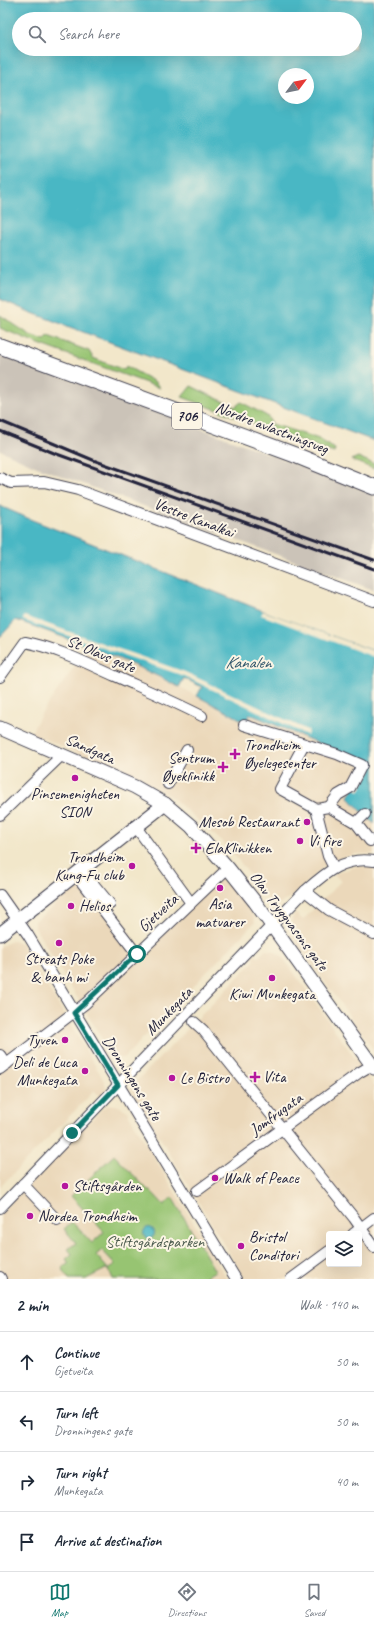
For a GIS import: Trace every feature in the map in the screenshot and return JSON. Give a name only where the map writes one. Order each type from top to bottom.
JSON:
[{"type":"highway","name":"Nordre avlastningsveg","points":[[0,346],[295,455],[374,487]]},
{"type":"main road","name":"Sandgata","points":[[0,728],[135,787],[165,804]]},
{"type":"main road","points":[[0,934],[165,804]]},
{"type":"main road","name":"Olav Tryggvasons gate","points":[[165,804],[191,826],[228,868],[272,925],[374,1066]]},
{"type":"street","name":"Vestre Kanalkai","points":[[0,478],[11,483],[44,482],[78,490],[374,601]]},
{"type":"street","name":"St Olavs gate","points":[[0,677],[26,642],[37,644],[75,658],[173,701],[202,716]]},
{"type":"street","points":[[244,725],[337,754],[362,766],[350,788],[338,795],[329,807]]},
{"type":"street","points":[[304,744],[280,789],[316,809],[329,807],[356,823],[370,842]]},
{"type":"street","points":[[168,784],[187,750]]},
{"type":"street","points":[[0,815],[62,755]]},
{"type":"street","points":[[316,809],[328,856],[334,868]]},
{"type":"street","points":[[356,823],[365,814]]},
{"type":"street","points":[[136,827],[192,903]]},
{"type":"street","name":"Munkegata","points":[[0,1208],[305,891],[334,868],[352,861],[374,861]]},
{"type":"street","name":"Gjetveita","points":[[4,1067],[74,1013],[228,868]]},
{"type":"street","points":[[79,872],[110,904]]},
{"type":"street","points":[[79,872],[137,954]]},
{"type":"street","points":[[305,891],[329,910],[374,934]]},
{"type":"street","name":"Dronningens gate","points":[[0,895],[18,921],[236,1279]]},
{"type":"street","points":[[194,1022],[203,1030],[361,1228],[374,1247]]},
{"type":"street","points":[[0,1055],[4,1067]]},
{"type":"street","name":"Jomfrugata","points":[[197,1191],[360,1072],[374,1066]]},
{"type":"street","points":[[23,1184],[57,1220]]},
{"type":"street","points":[[357,1231],[374,1218]]},
{"type":"street","points":[[291,1279],[326,1253]]},
{"type":"shaded area","points":[[0,354],[253,448],[374,495],[374,590],[37,467],[0,450]]},
{"type":"shaded area","points":[[89,646],[152,672],[245,722],[250,714],[364,763],[365,814],[374,824],[374,854],[356,854],[335,859],[324,866],[288,899],[281,903],[272,904],[227,846],[174,799],[153,786],[31,733],[41,714]]},
{"type":"shaded area","points":[[357,866],[374,867],[374,1050],[298,944],[292,935],[291,929],[292,919],[295,913],[303,920],[341,881],[334,874]]},
{"type":"shaded area","points":[[222,874],[254,916],[255,922],[124,1058],[118,1058],[112,1055],[35,928],[35,921],[80,885],[137,954]]},
{"type":"shaded area","points":[[13,941],[21,943],[99,1072],[106,1088],[101,1097],[94,1091],[0,1187],[0,947]]},
{"type":"shaded area","points":[[266,950],[274,951],[282,956],[374,1085],[374,1279],[245,1279],[132,1091],[131,1087],[255,960],[253,957],[255,954],[258,957]]},
{"type":"shaded area","points":[[109,1105],[116,1105],[126,1110],[227,1279],[0,1279],[0,1214],[102,1109]]},
{"type":"green space","points":[[0,315],[30,335],[45,340],[48,336],[89,351],[93,358],[124,370],[126,366],[155,382],[160,388],[39,344],[0,328]]},
{"type":"green space","points":[[191,386],[235,407],[241,402],[267,416],[272,424],[319,439],[335,449],[334,453],[182,397]]},
{"type":"green space","points":[[358,457],[374,464],[374,469],[351,460]]},
{"type":"green space","name":"Stiftsgårdsparken","points":[[114,1155],[164,1205],[172,1197],[215,1271],[202,1279],[113,1279],[109,1270],[106,1269],[86,1279],[69,1279],[62,1268],[69,1263],[66,1259],[72,1254],[68,1249],[76,1243],[64,1229],[72,1222],[92,1243],[104,1232],[71,1196]],"holes":[[[102,1250],[115,1264],[109,1270],[96,1255]]]},
{"type":"water","points":[[0,0],[374,0],[374,441],[27,311],[0,299]]},
{"type":"water","name":"Kanalen","points":[[0,506],[276,616],[374,651],[374,824],[348,797],[359,777],[364,763],[250,714],[246,722],[197,696],[202,687],[184,678],[179,687],[119,659],[16,620],[0,637]]},
{"type":"water","points":[[149,1227],[153,1229],[155,1233],[153,1237],[149,1239],[145,1237],[143,1233],[145,1229]]},
{"type":"pier","points":[[263,611],[374,651],[374,657],[261,615]]},
{"type":"pier","points":[[24,616],[185,672],[309,731],[307,735],[184,676],[23,620]]},
{"type":"pier","points":[[367,767],[371,770],[359,791],[355,788]]},
{"type":"railway","points":[[0,421],[93,460],[374,560]]},
{"type":"railway","points":[[0,431],[54,453],[374,569]]},
{"type":"place","name":"Trondheim Øyelegesenter","points":[[235,754]]},
{"type":"place","name":"Sentrum Øyeklinikk","points":[[223,767]]},
{"type":"place","name":"Pinsemenigheten SION","points":[[75,778]]},
{"type":"place","name":"Mesob Restaurant","points":[[307,822]]},
{"type":"place","name":"Vi fire","points":[[300,841]]},
{"type":"place","name":"ElaKlinikken","points":[[196,848]]},
{"type":"place","name":"Trondheim Kung-Fu club","points":[[132,866]]},
{"type":"place","name":"Asia matvarer","points":[[220,888]]},
{"type":"place","name":"Helios","points":[[71,906]]},
{"type":"place","name":"Streats Poke & banh mi","points":[[59,943]]},
{"type":"place","name":"Kiwi Munkegata","points":[[272,978]]},
{"type":"place","name":"Tyven","points":[[65,1040]]},
{"type":"place","name":"Deli de Luca Munkegata","points":[[85,1071]]},
{"type":"place","name":"Vita","points":[[255,1077]]},
{"type":"place","name":"Le Bistro","points":[[172,1078]]},
{"type":"place","name":"Walk of Peace","points":[[215,1178]]},
{"type":"place","name":"Stiftsgården","points":[[65,1186]]},
{"type":"place","name":"Nordea Trondheim","points":[[30,1216]]},
{"type":"place","name":"Bristol Conditori","points":[[241,1246]]},
{"type":"route","points":[[72,1133],[118,1085],[74,1013],[137,954]]}]
